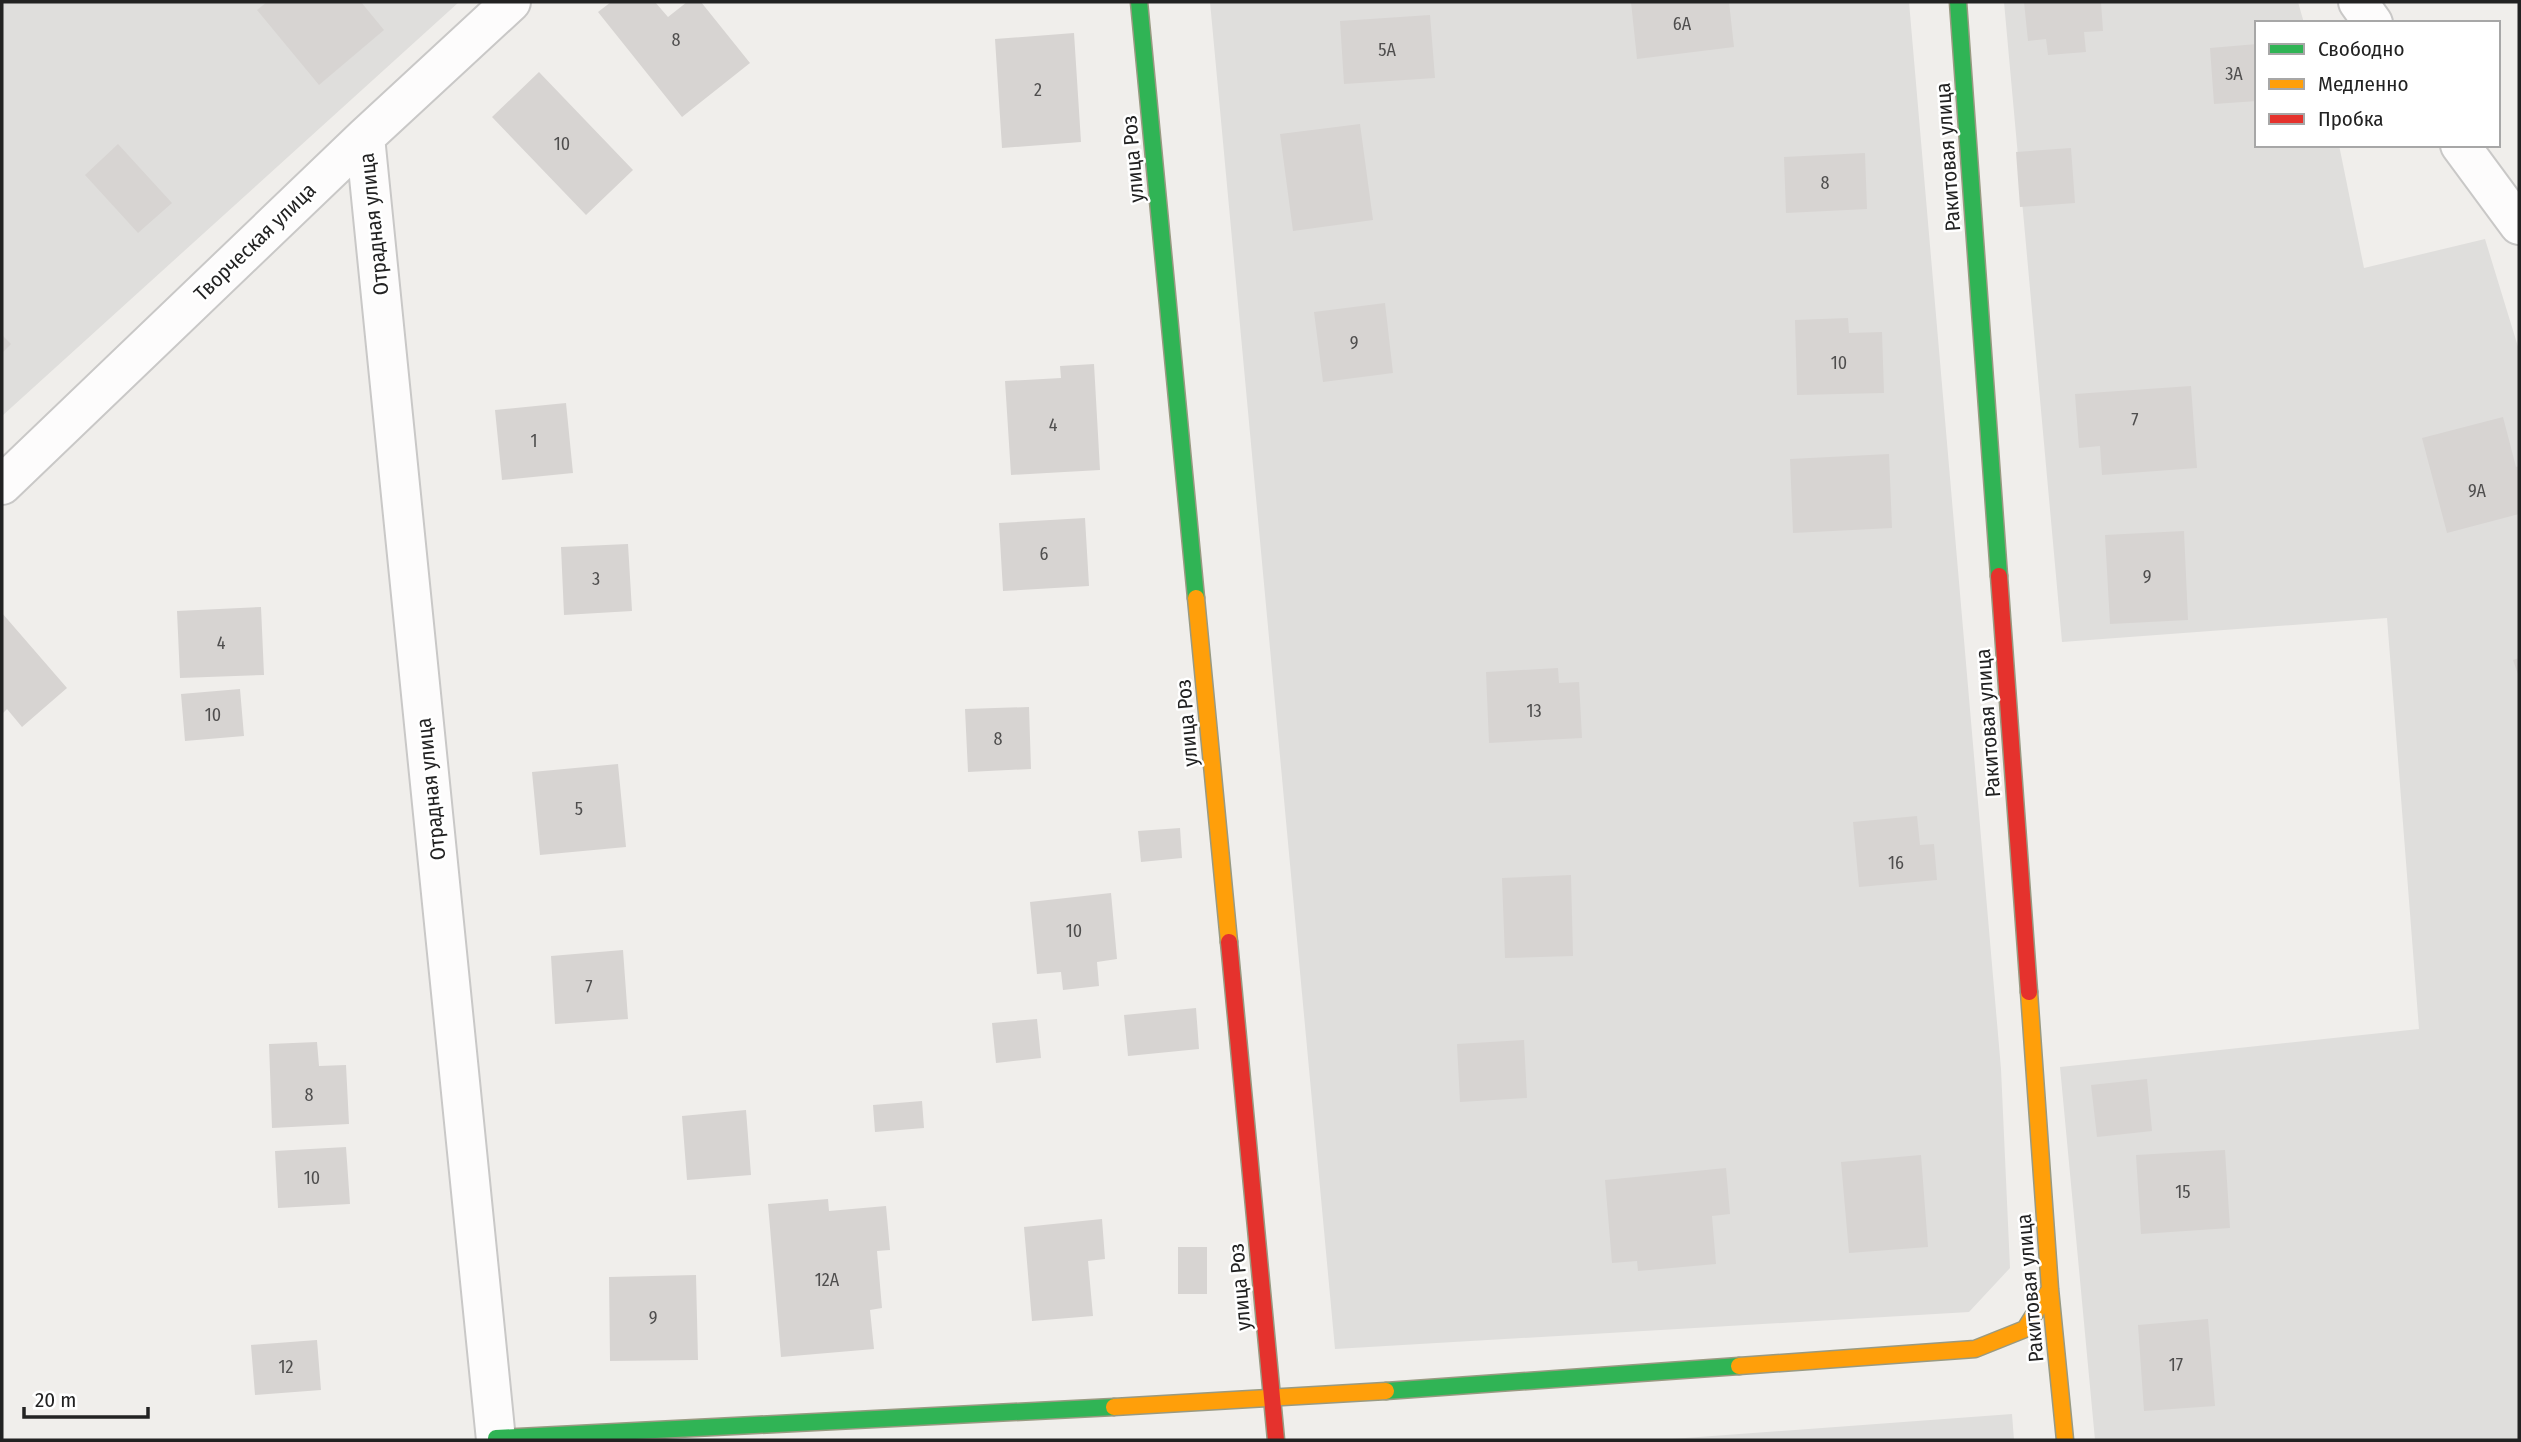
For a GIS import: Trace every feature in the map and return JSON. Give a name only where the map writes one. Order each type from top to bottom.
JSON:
[{"type":"street","name":"Творческая улица","points":[[2,485],[365,137],[512,2]]},
{"type":"street","name":"улица Роз","points":[[1139,2],[1276,1440]]},
{"type":"street","name":"Ракитовая улица","points":[[1958,2],[2050,1289],[2065,1440]]},
{"type":"street","points":[[2358,2],[2372,21]]},
{"type":"street","name":"Отрадная улица","points":[[365,137],[496,1439]]},
{"type":"street","points":[[2461,147],[2519,225]]},
{"type":"street","points":[[496,1439],[1272,1398],[1976,1349],[2025,1329],[2050,1289]]},
{"type":"shaded area","points":[[2,2],[459,2],[2,416]]},
{"type":"shaded area","points":[[1210,2],[1909,2],[2001,1069],[2010,1268],[1969,1312],[1335,1349]]},
{"type":"shaded area","points":[[2004,2],[2298,2],[2303,21],[2255,21],[2255,147],[2339,147],[2364,268],[2485,239],[2519,350],[2519,1440],[2095,1440],[2060,1067],[2419,1029],[2387,618],[2062,642]]},
{"type":"shaded area","points":[[2012,1414],[2014,1440],[1658,1440]]},
{"type":"building","points":[[267,2],[361,2],[384,30],[319,85],[257,10]]},
{"type":"building","points":[[611,2],[655,2],[668,17],[687,2],[701,2],[750,63],[682,117],[598,12]]},
{"type":"building","points":[[1631,2],[1729,2],[1734,47],[1637,59]]},
{"type":"building","points":[[2024,2],[2101,2],[2103,31],[2084,32],[2086,52],[2048,55],[2046,39],[2028,41]]},
{"type":"building","points":[[1430,15],[1435,78],[1344,84],[1340,21]]},
{"type":"building","points":[[1074,33],[1081,142],[1002,148],[995,39]]},
{"type":"building","points":[[2255,44],[2255,101],[2214,104],[2210,48]]},
{"type":"building","points":[[539,72],[633,170],[586,215],[492,117]]},
{"type":"building","points":[[1360,124],[1373,220],[1293,231],[1280,134]]},
{"type":"building","points":[[118,144],[172,203],[138,233],[85,175]]},
{"type":"building","points":[[2071,148],[2075,203],[2020,207],[2016,152]]},
{"type":"building","points":[[1865,153],[1867,209],[1786,213],[1784,157]]},
{"type":"building","points":[[1385,303],[1393,373],[1323,382],[1314,312]]},
{"type":"building","points":[[1848,318],[1849,333],[1882,332],[1884,393],[1797,395],[1795,320]]},
{"type":"building","points":[[2,335],[11,344],[2,353]]},
{"type":"building","points":[[1094,364],[1100,470],[1011,475],[1005,381],[1061,378],[1060,366]]},
{"type":"building","points":[[2191,386],[2197,468],[2102,475],[2100,446],[2079,448],[2075,394]]},
{"type":"building","points":[[566,403],[573,473],[502,480],[495,410]]},
{"type":"building","points":[[2503,417],[2516,467],[2519,466],[2519,514],[2447,533],[2422,438]]},
{"type":"building","points":[[1889,454],[1892,528],[1793,533],[1790,459]]},
{"type":"building","points":[[1085,518],[1089,586],[1003,591],[999,523]]},
{"type":"building","points":[[2184,531],[2188,620],[2110,624],[2105,535]]},
{"type":"building","points":[[628,544],[632,611],[564,615],[561,547]]},
{"type":"building","points":[[261,607],[264,675],[180,678],[177,611]]},
{"type":"building","points":[[2,613],[67,688],[22,727],[7,709],[2,714]]},
{"type":"building","points":[[2519,658],[2519,677],[2513,660]]},
{"type":"building","points":[[1558,668],[1559,683],[1579,682],[1582,738],[1489,743],[1486,672]]},
{"type":"building","points":[[240,689],[244,736],[185,741],[181,694]]},
{"type":"building","points":[[1029,707],[1031,769],[968,772],[965,709]]},
{"type":"building","points":[[618,764],[626,847],[540,855],[532,772]]},
{"type":"building","points":[[1917,816],[1920,845],[1934,844],[1937,880],[1859,887],[1853,822]]},
{"type":"building","points":[[1180,828],[1182,858],[1141,862],[1138,831]]},
{"type":"building","points":[[1571,875],[1573,956],[1505,958],[1502,878]]},
{"type":"building","points":[[1111,893],[1117,959],[1097,962],[1099,986],[1063,990],[1061,972],[1037,974],[1030,902]]},
{"type":"building","points":[[623,950],[628,1019],[555,1024],[551,956]]},
{"type":"building","points":[[1196,1008],[1199,1049],[1128,1056],[1124,1015]]},
{"type":"building","points":[[1037,1019],[1041,1058],[996,1063],[992,1023]]},
{"type":"building","points":[[1524,1040],[1527,1098],[1460,1102],[1457,1044]]},
{"type":"building","points":[[317,1042],[319,1066],[346,1065],[349,1124],[272,1128],[269,1044]]},
{"type":"building","points":[[2147,1079],[2152,1131],[2097,1137],[2091,1085]]},
{"type":"building","points":[[922,1101],[924,1128],[875,1132],[873,1105]]},
{"type":"building","points":[[746,1110],[751,1175],[687,1180],[682,1116]]},
{"type":"building","points":[[346,1147],[350,1204],[278,1208],[275,1151]]},
{"type":"building","points":[[2225,1150],[2230,1228],[2141,1234],[2136,1155]]},
{"type":"building","points":[[1921,1155],[1928,1247],[1849,1253],[1841,1162]]},
{"type":"building","points":[[1726,1168],[1730,1214],[1712,1216],[1716,1264],[1638,1271],[1637,1261],[1612,1263],[1605,1180]]},
{"type":"building","points":[[828,1199],[829,1211],[886,1206],[890,1250],[877,1251],[882,1308],[870,1310],[874,1349],[781,1357],[768,1204]]},
{"type":"building","points":[[1102,1219],[1105,1259],[1088,1261],[1093,1316],[1032,1321],[1024,1227]]},
{"type":"building","points":[[1178,1247],[1207,1247],[1207,1294],[1178,1294]]},
{"type":"building","points":[[696,1275],[698,1360],[610,1361],[609,1277]]},
{"type":"building","points":[[2208,1319],[2215,1406],[2144,1411],[2138,1325]]},
{"type":"building","points":[[317,1340],[321,1390],[255,1395],[251,1345]]},
{"type":"traffic: fast","points":[[1139,2],[1196,598]]},
{"type":"traffic: fast","points":[[1958,2],[1999,576]]},
{"type":"traffic: fast","points":[[1386,1391],[1739,1366]]},
{"type":"traffic: fast","points":[[496,1438],[1114,1407]]},
{"type":"traffic: slow","points":[[1196,598],[1229,942]]},
{"type":"traffic: slow","points":[[2029,992],[2050,1289],[2065,1440]]},
{"type":"traffic: slow","points":[[1739,1366],[1975,1349],[2025,1329],[2050,1289]]},
{"type":"traffic: slow","points":[[1114,1407],[1386,1391]]},
{"type":"traffic: jam","points":[[1999,576],[2029,992]]},
{"type":"traffic: jam","points":[[1229,942],[1276,1440]]}]
